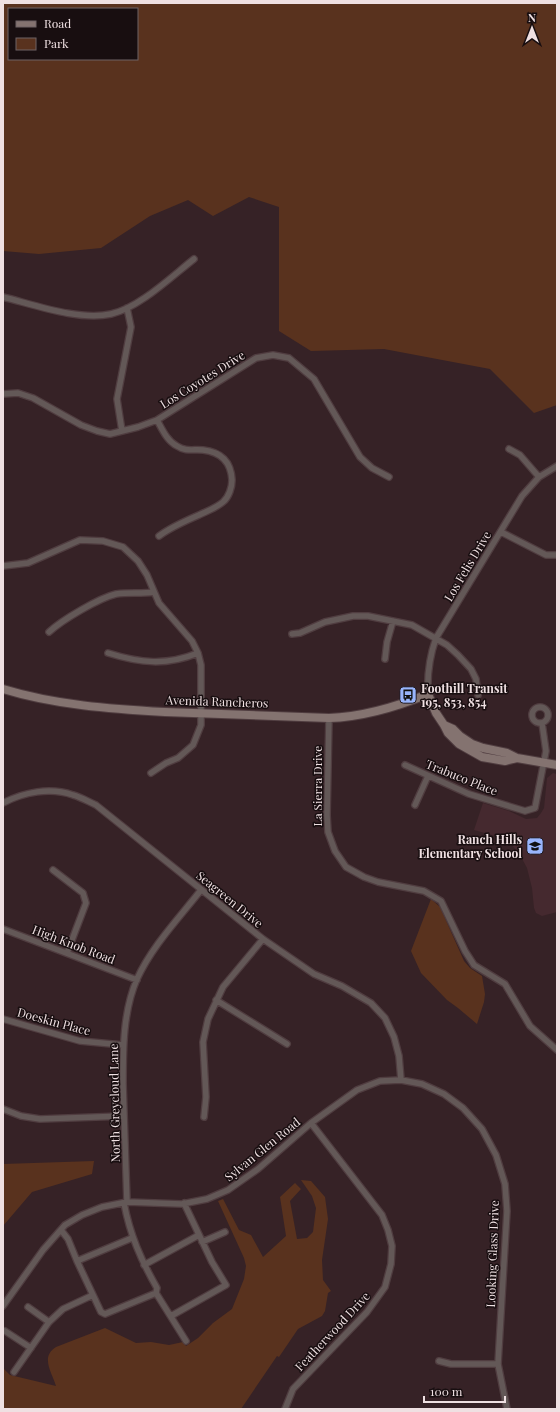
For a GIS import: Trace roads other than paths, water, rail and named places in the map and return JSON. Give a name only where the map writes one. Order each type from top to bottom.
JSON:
[{"type":"main road","name":"Avenida Rancheros","points":[[3,689],[23,695],[81,705],[127,710],[329,718],[348,717],[372,713],[428,694]]},
{"type":"main road","points":[[428,694],[436,713],[444,725],[453,729],[472,744],[495,752],[507,753],[517,758],[557,765]]},
{"type":"street","points":[[3,297],[75,314],[95,316],[111,314],[127,308],[153,292],[194,259]]},
{"type":"street","points":[[122,431],[117,399],[132,327],[127,308]]},
{"type":"street","name":"Los Coyotes Drive","points":[[3,394],[18,393],[33,398],[80,425],[97,432],[110,434],[138,427],[157,420],[256,358],[273,354],[289,358],[314,380],[360,457],[372,468],[389,477]]},
{"type":"street","points":[[157,420],[165,435],[175,446],[187,451],[203,450],[216,453],[225,460],[231,471],[232,486],[224,501],[212,509],[170,528],[159,536]]},
{"type":"street","points":[[509,449],[520,455],[539,477]]},
{"type":"street","name":"Los Felis Drive","points":[[428,694],[427,676],[432,649],[436,638],[522,496],[539,477],[557,466]]},
{"type":"street","points":[[501,532],[546,555],[557,555]]},
{"type":"street","points":[[3,566],[28,563],[80,540],[103,541],[123,547],[138,561],[147,575],[159,603],[192,641],[198,653],[202,679],[200,713],[201,724],[193,745],[188,751],[178,758],[166,763],[151,773]]},
{"type":"street","points":[[49,632],[62,622],[105,598],[124,593],[154,592]]},
{"type":"street","points":[[292,634],[300,633],[325,622],[353,616],[368,616],[412,625],[447,645],[458,655],[471,669],[476,679],[478,695]]},
{"type":"street","points":[[385,659],[387,642],[393,621]]},
{"type":"street","points":[[108,653],[136,660],[162,662],[175,661],[198,653]]},
{"type":"street","name":"La Sierra Drive","points":[[329,718],[327,815],[328,832],[335,851],[346,867],[364,877],[378,882],[424,891],[441,900],[464,951],[474,965],[505,984],[530,1026],[557,1050]]},
{"type":"street","points":[[542,723],[546,750],[544,763]]},
{"type":"street","name":"Trabuco Place","points":[[405,765],[469,794],[525,811],[535,808],[544,763]]},
{"type":"street","points":[[415,805],[428,776]]},
{"type":"street","name":"Seagreen Drive","points":[[3,803],[22,795],[47,790],[72,794],[96,805],[263,939],[314,974],[342,986],[371,1003],[385,1018],[394,1037],[399,1056],[401,1080]]},
{"type":"street","points":[[52,870],[83,893],[86,903],[67,953]]},
{"type":"street","name":"North Greycloud Lane","points":[[186,1342],[156,1293],[157,1288],[144,1265],[132,1238],[125,1203],[123,1045],[129,1006],[137,980],[150,954],[201,890]]},
{"type":"street","name":"High Knob Road","points":[[3,929],[137,980]]},
{"type":"street","points":[[204,1117],[206,1097],[203,1042],[208,1019],[223,987],[263,939]]},
{"type":"street","points":[[216,1000],[287,1044]]},
{"type":"street","name":"Doeskin Place","points":[[3,1019],[80,1041],[123,1045]]},
{"type":"street","name":"Sylvan Glen Road","points":[[3,1306],[42,1250],[65,1225],[82,1215],[102,1207],[125,1203],[184,1203],[206,1199],[228,1190],[258,1169],[312,1123],[357,1090],[380,1081],[401,1080]]},
{"type":"street","name":"Looking Glass Drive","points":[[401,1080],[422,1084],[444,1094],[463,1108],[482,1129],[496,1155],[505,1184],[507,1211],[498,1364],[507,1409]]},
{"type":"street","points":[[3,1110],[21,1116],[40,1119],[124,1116]]},
{"type":"street","name":"Featherwood Drive","points":[[285,1409],[293,1389],[367,1312],[385,1287],[391,1264],[392,1246],[382,1215],[312,1123]]},
{"type":"street","points":[[171,1316],[226,1285],[212,1262],[184,1203]]},
{"type":"street","points":[[61,1230],[68,1239],[77,1262],[101,1312],[105,1314],[156,1293]]},
{"type":"street","points":[[202,1242],[225,1232]]},
{"type":"street","points":[[144,1265],[199,1235]]},
{"type":"street","points":[[77,1262],[132,1238]]},
{"type":"street","points":[[14,1372],[49,1322],[63,1309],[93,1295]]},
{"type":"street","points":[[28,1307],[49,1322]]},
{"type":"street","points":[[4,1331],[31,1348]]},
{"type":"street","points":[[439,1361],[451,1364],[498,1364]]},
{"type":"place","name":"Foothill Transit 195, 853, 854","points":[[408,695]]},
{"type":"place","name":"Ranch Hills Elementary School","points":[[535,846]]}]
